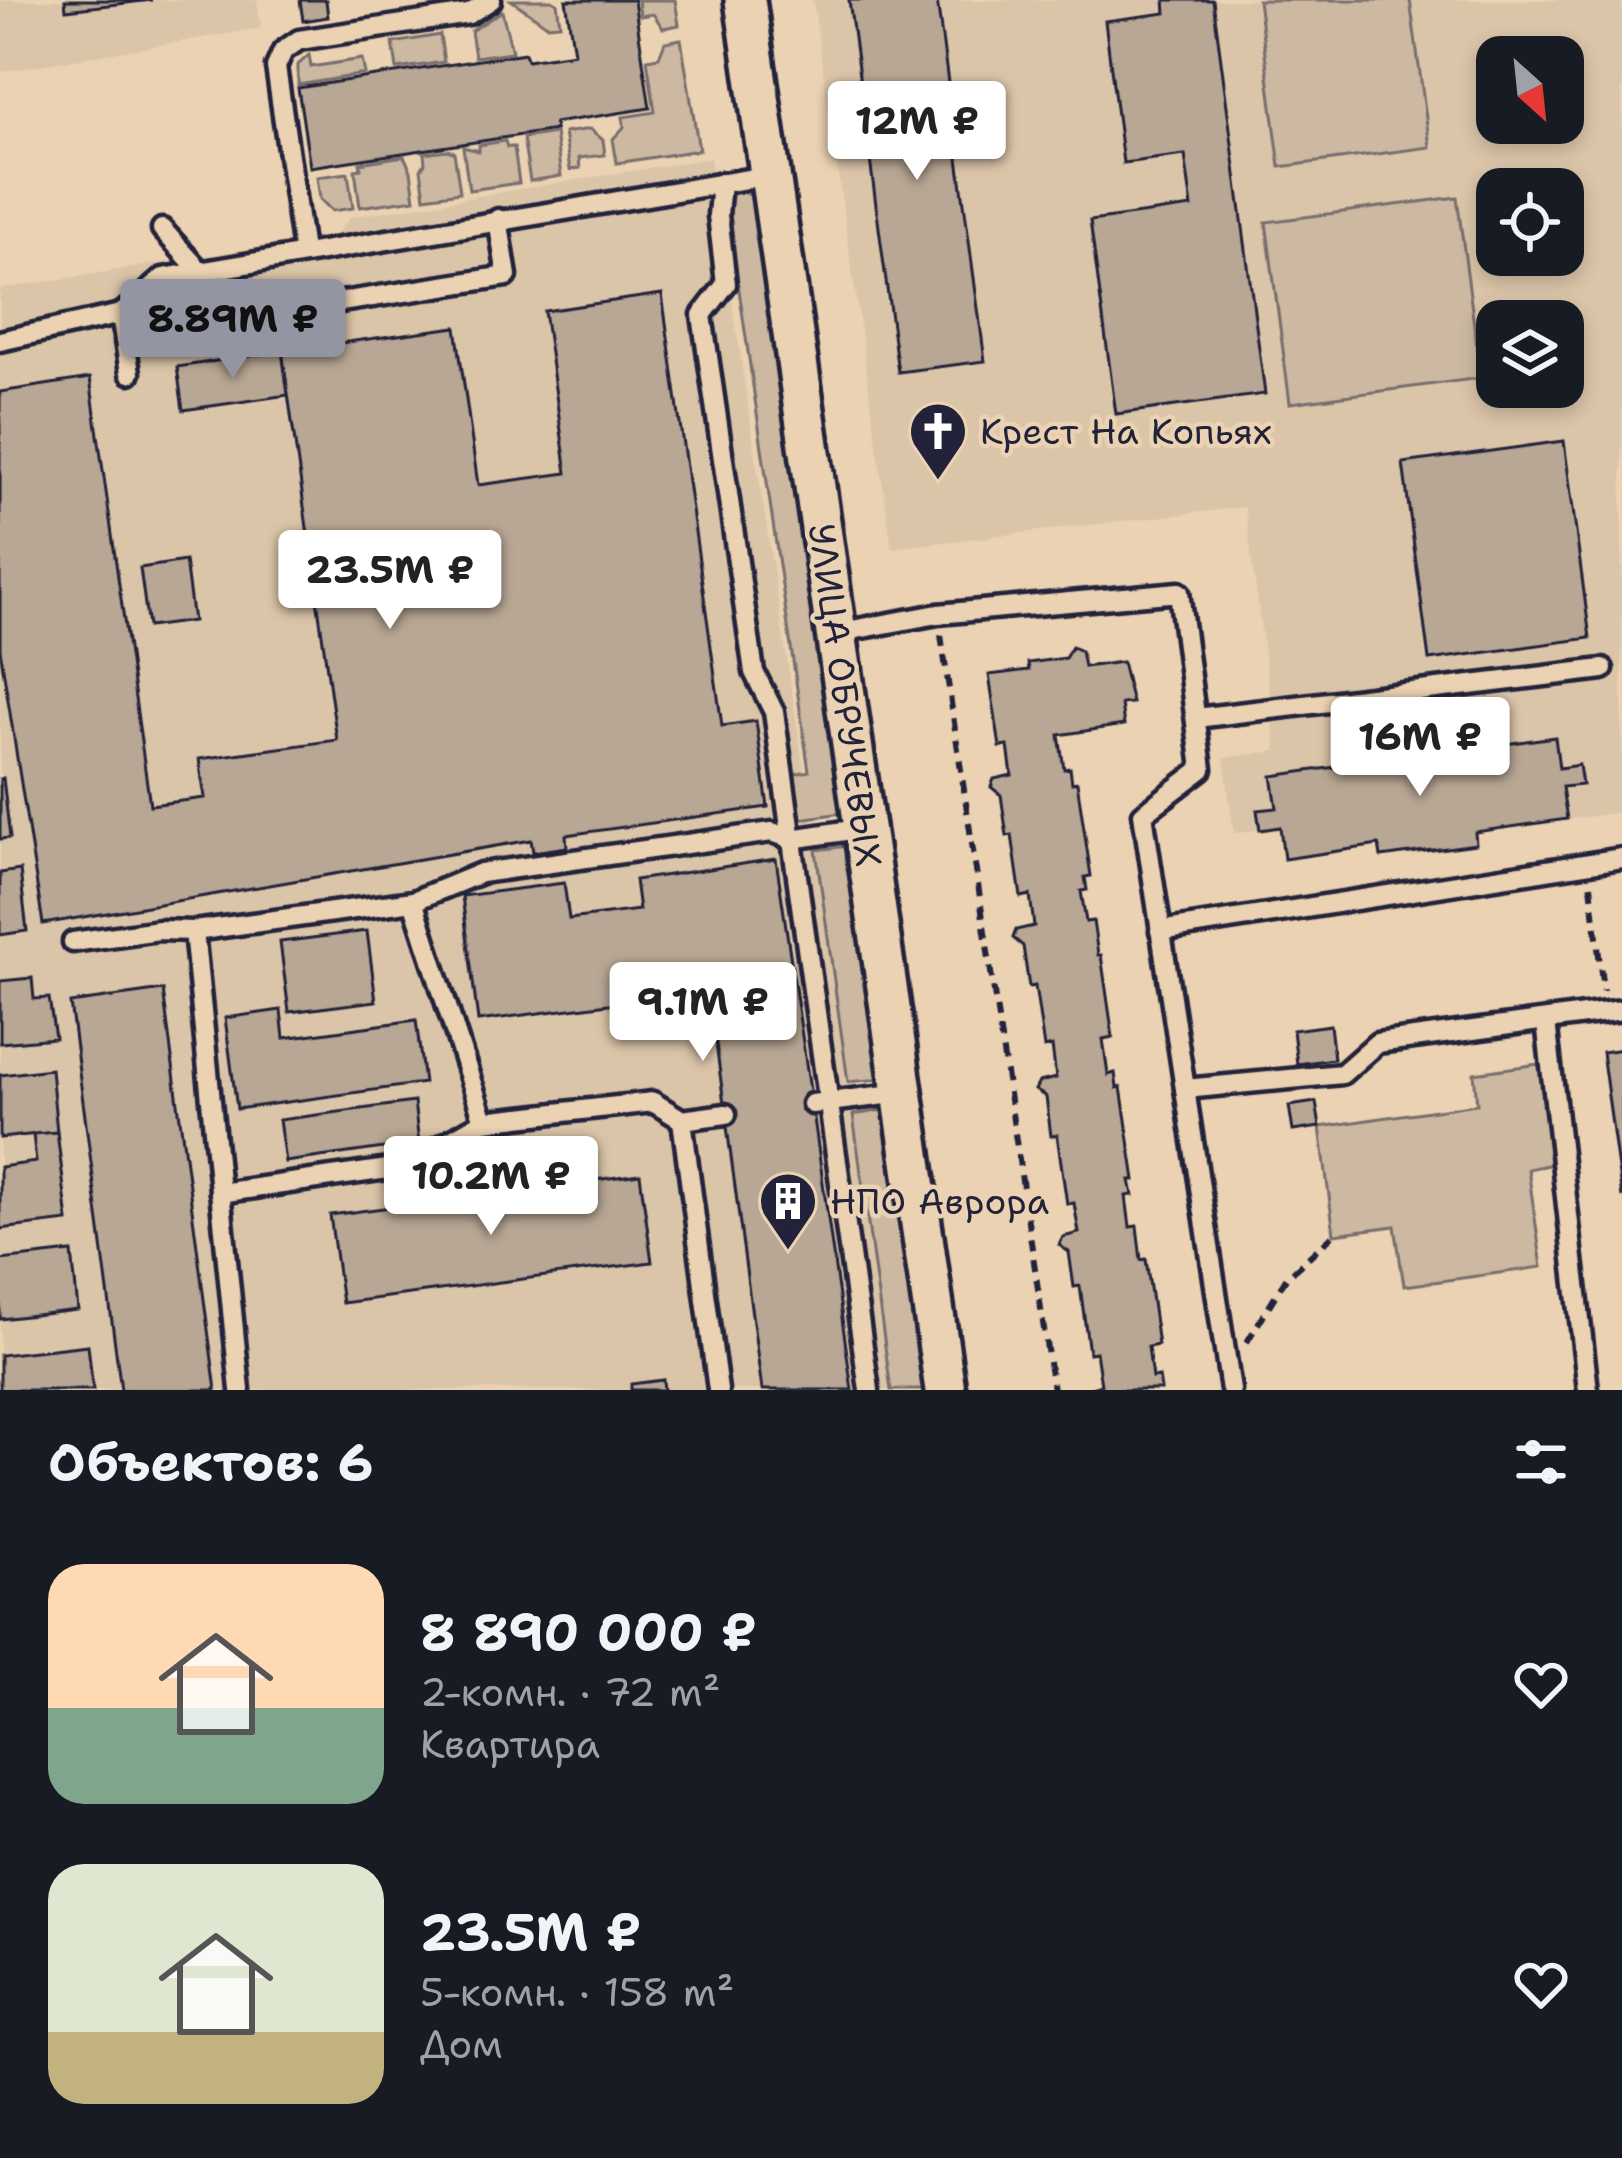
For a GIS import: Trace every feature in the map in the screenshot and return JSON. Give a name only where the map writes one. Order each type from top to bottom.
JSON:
[{"type":"street","name":"УЛИЦА ОБРУЧЕВЫХ","points":[[745,0],[945,1390]]},
{"type":"lane","points":[[303,251],[276,67],[283,50],[299,40],[469,14],[491,0]]},
{"type":"lane","points":[[121,314],[163,278],[771,175]]},
{"type":"lane","points":[[722,182],[718,215],[726,284],[702,315],[754,672],[774,712],[821,1103],[869,1390]]},
{"type":"lane","points":[[0,341],[121,314],[226,320],[507,276],[498,219]]},
{"type":"lane","points":[[162,230],[200,271]]},
{"type":"lane","points":[[121,314],[130,373]]},
{"type":"lane","points":[[836,633],[938,614],[1180,592],[1202,769],[1143,814],[1230,1381]]},
{"type":"lane","points":[[1196,718],[1603,669]]},
{"type":"lane","points":[[73,941],[159,930],[194,931],[413,901],[481,873],[772,832],[792,838],[864,828]]},
{"type":"lane","points":[[1160,931],[1622,858]]},
{"type":"lane","points":[[413,901],[484,1121]]},
{"type":"lane","points":[[194,931],[240,1390]]},
{"type":"lane","points":[[1185,1089],[1342,1074],[1377,1043],[1614,1012]]},
{"type":"lane","points":[[1546,1022],[1588,1390]]},
{"type":"lane","points":[[821,1103],[902,1093]]},
{"type":"lane","points":[[220,1193],[402,1167],[484,1121],[652,1102],[682,1120],[726,1114]]},
{"type":"lane","points":[[682,1120],[718,1390]]},
{"type":"path","points":[[938,614],[1053,1390]]},
{"type":"path","points":[[1588,863],[1614,1012]]},
{"type":"path","points":[[1230,1381],[1286,1278],[1334,1234]]},
{"type":"shaded area","points":[[0,0],[257,0],[261,28],[0,72]]},
{"type":"shaded area","points":[[511,0],[552,0],[557,3],[560,24],[547,25]]},
{"type":"shaded area","points":[[638,0],[675,0],[679,25],[663,28],[653,14],[640,16]]},
{"type":"shaded area","points":[[813,0],[1622,0],[1622,812],[1476,832],[1476,844],[1381,857],[1379,845],[1284,859],[1279,827],[1234,833],[1224,758],[1277,751],[1245,507],[892,548]]},
{"type":"shaded area","points":[[1258,0],[1410,0],[1430,147],[1280,167]]},
{"type":"shaded area","points":[[502,11],[512,52],[475,57],[471,31]]},
{"type":"shaded area","points":[[440,35],[444,62],[397,69],[393,43]]},
{"type":"shaded area","points":[[681,39],[699,150],[617,163],[613,139],[624,127],[623,117],[655,112],[647,59],[659,57],[665,42]]},
{"type":"shaded area","points":[[309,55],[311,67],[362,59],[365,74],[298,85],[298,65]]},
{"type":"shaded area","points":[[590,129],[603,140],[605,155],[579,158],[580,168],[570,170],[564,133]]},
{"type":"shaded area","points":[[555,133],[561,176],[530,181],[523,138]]},
{"type":"shaded area","points":[[505,141],[507,147],[514,147],[519,183],[469,190],[463,147],[479,151],[479,145]]},
{"type":"shaded area","points":[[454,152],[460,192],[425,197],[424,153]]},
{"type":"shaded area","points":[[404,156],[415,199],[360,207],[355,170],[361,169],[360,163]]},
{"type":"shaded area","points":[[710,158],[899,1390],[0,1390],[0,289],[336,235],[350,217]]},
{"type":"shaded area","points":[[348,173],[353,208],[332,211],[320,199],[317,177]]},
{"type":"shaded area","points":[[733,185],[752,196],[756,208],[842,813],[800,819],[794,774],[809,771],[728,214]]},
{"type":"shaded area","points":[[1457,197],[1476,340],[1476,379],[1290,403],[1266,222]]},
{"type":"shaded area","points":[[847,846],[881,1079],[848,1082],[816,850]]},
{"type":"shaded area","points":[[1539,1064],[1553,1164],[1528,1169],[1542,1267],[1404,1286],[1395,1226],[1334,1234],[1320,1127],[1477,1104],[1474,1073]]},
{"type":"shaded area","points":[[884,1110],[926,1390],[891,1390],[853,1115]]},
{"type":"building","points":[[65,0],[152,0],[66,10]]},
{"type":"building","points":[[300,0],[326,0],[328,17],[303,21]]},
{"type":"building","points":[[566,0],[634,0],[650,108],[554,123],[555,130],[310,167],[298,88],[525,53],[527,60],[574,53]]},
{"type":"building","points":[[849,0],[937,0],[985,361],[898,372]]},
{"type":"building","points":[[1165,0],[1213,0],[1265,394],[1116,414],[1090,221],[1192,207],[1185,155],[1123,163],[1105,21],[1166,13]]},
{"type":"building","points":[[662,294],[722,726],[756,721],[768,807],[566,835],[567,847],[533,852],[531,840],[43,924],[0,649],[0,392],[90,378],[150,805],[205,798],[199,759],[337,740],[282,351],[456,327],[478,485],[567,473],[544,311]]},
{"type":"building","points":[[282,351],[288,395],[183,410],[177,367]]},
{"type":"building","points":[[1564,441],[1590,638],[1429,660],[1403,463]]},
{"type":"building","points":[[185,561],[193,621],[148,627],[140,568]]},
{"type":"building","points":[[1072,647],[1081,651],[1084,667],[1122,662],[1132,703],[1121,704],[1124,725],[1059,735],[1064,769],[1070,768],[1072,783],[1077,782],[1091,876],[1085,877],[1087,890],[1081,891],[1086,922],[1093,921],[1101,955],[1113,1037],[1103,1039],[1108,1075],[1115,1073],[1117,1088],[1121,1087],[1135,1180],[1130,1180],[1133,1195],[1126,1196],[1130,1227],[1137,1226],[1141,1260],[1146,1259],[1158,1345],[1148,1347],[1152,1378],[1159,1377],[1161,1390],[1085,1390],[1101,1385],[1096,1352],[1089,1353],[1080,1286],[1074,1287],[1069,1252],[1059,1245],[1063,1237],[1079,1233],[1074,1203],[1067,1204],[1046,1097],[1035,1090],[1039,1082],[1056,1078],[1052,1046],[1044,1048],[1035,986],[1029,987],[1023,946],[1013,938],[1016,930],[1034,926],[1030,895],[1021,897],[1012,835],[1007,836],[1001,795],[991,787],[994,779],[1012,775],[1008,746],[1000,747],[989,675],[1029,670],[1028,663],[1065,658]]},
{"type":"building","points":[[1555,737],[1559,768],[1579,765],[1582,785],[1562,787],[1567,819],[1475,832],[1476,844],[1381,857],[1379,845],[1284,859],[1280,827],[1260,830],[1257,810],[1277,808],[1272,776],[1399,758],[1398,753],[1431,749],[1432,754]]},
{"type":"building","points":[[0,779],[10,838],[0,839]]},
{"type":"building","name":"НПО Аврора","points":[[776,859],[852,1390],[762,1390],[709,991],[478,1021],[462,896],[564,883],[569,919],[639,910],[635,880]]},
{"type":"building","points":[[20,870],[27,931],[0,935],[0,873]]},
{"type":"building","points":[[367,931],[376,1001],[289,1012],[280,942]]},
{"type":"building","points":[[32,978],[34,999],[49,998],[55,1038],[0,1043],[0,981]]},
{"type":"building","points":[[163,990],[216,1390],[121,1390],[70,1003]]},
{"type":"building","points":[[281,1010],[284,1038],[416,1020],[424,1083],[237,1109],[225,1018]]},
{"type":"building","points":[[1330,1025],[1334,1059],[1297,1064],[1293,1030]]},
{"type":"building","points":[[1622,1049],[1622,1198],[1602,1052]]},
{"type":"building","points":[[51,1069],[57,1132],[0,1138],[0,1075]]},
{"type":"building","points":[[414,1102],[419,1143],[285,1162],[279,1120]]},
{"type":"building","points":[[1316,1102],[1320,1127],[1293,1131],[1289,1106]]},
{"type":"building","points":[[57,1132],[68,1221],[0,1229],[0,1167],[36,1162],[33,1134]]},
{"type":"building","points":[[640,1174],[652,1262],[342,1303],[330,1215]]},
{"type":"building","points":[[72,1252],[78,1310],[0,1319],[0,1260]]},
{"type":"building","points":[[88,1345],[93,1390],[0,1390],[0,1355]]},
{"type":"building","points":[[663,1380],[664,1390],[631,1390],[631,1384]]},
{"type":"place","name":"Крест На Копьях","points":[[938,482]]},
{"type":"place","name":"НПО Аврора","points":[[788,1252]]}]
